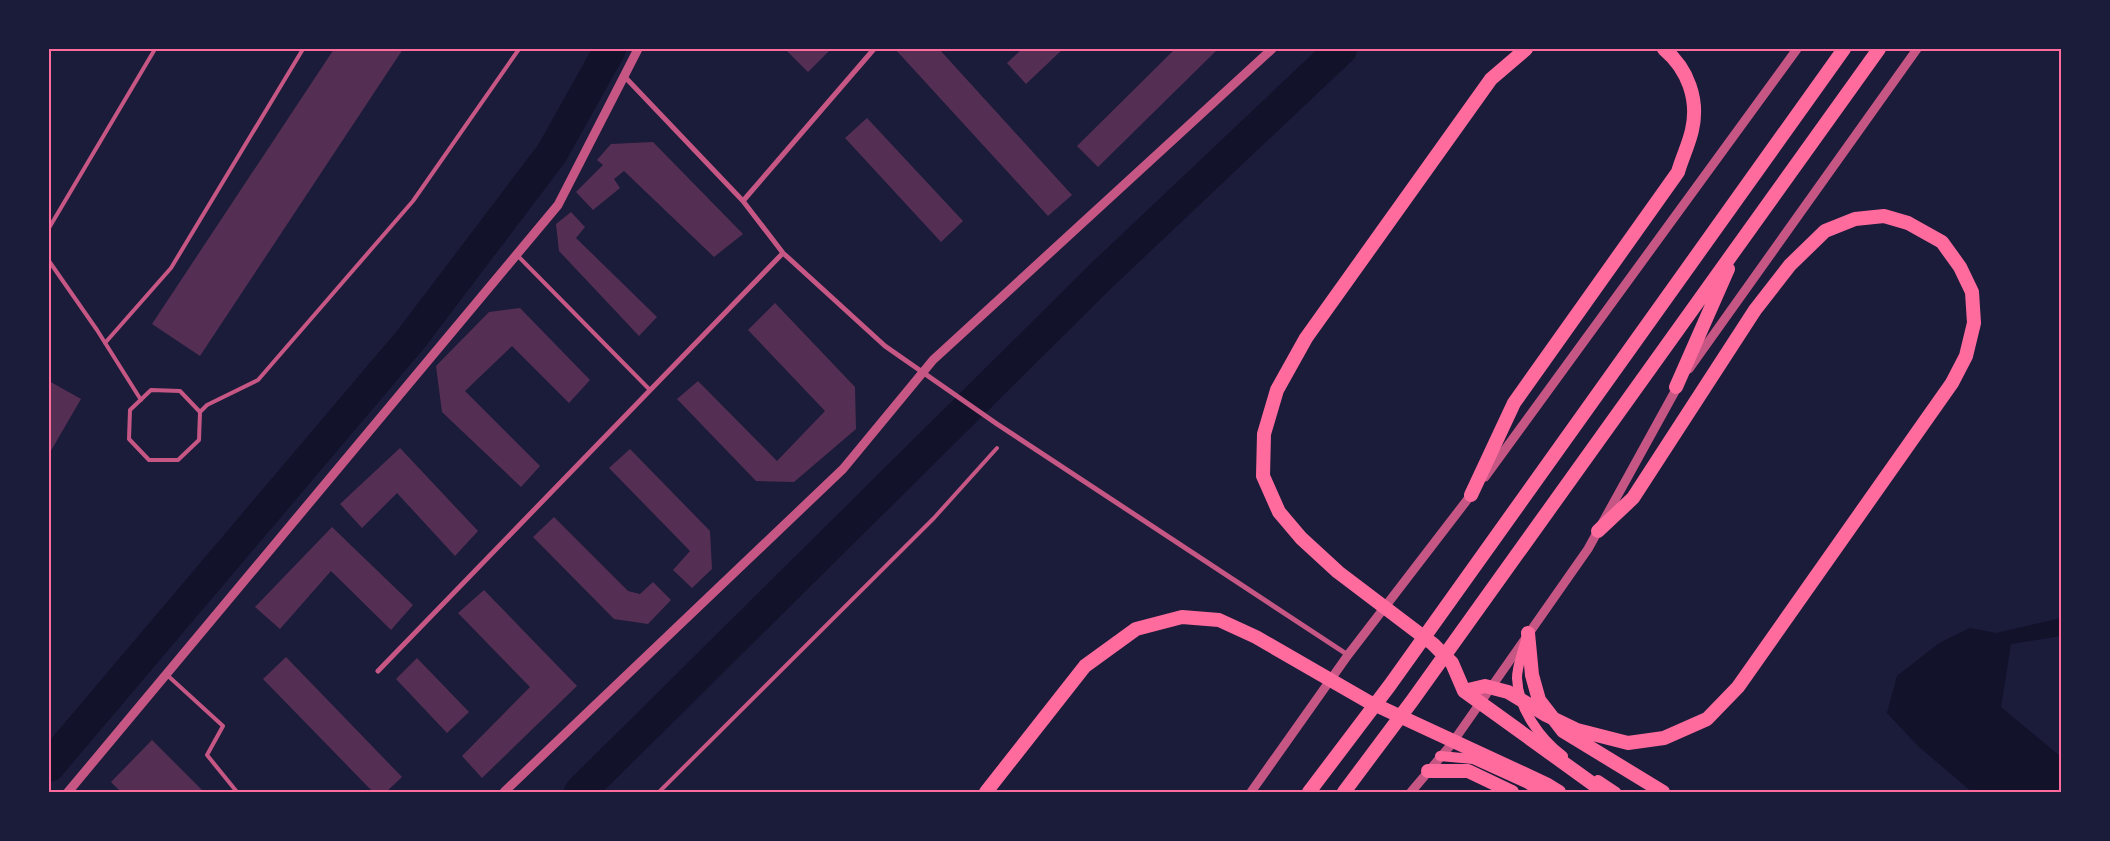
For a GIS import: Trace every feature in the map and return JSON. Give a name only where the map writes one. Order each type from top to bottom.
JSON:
[{"type":"highway","points":[[1526,49],[1492,79],[1306,338],[1277,390],[1264,434],[1263,476],[1279,512],[1301,538],[1338,572],[1433,644],[1452,663],[1464,692],[1604,792]]},
{"type":"highway","points":[[1471,495],[1514,403],[1678,172],[1692,130],[1694,100],[1686,75],[1664,49]]},
{"type":"highway","points":[[1309,792],[1390,685],[1844,49]]},
{"type":"highway","points":[[1344,792],[1412,701],[1878,49]]},
{"type":"highway","points":[[1464,692],[1485,686],[1508,692],[1546,715],[1577,730],[1628,743],[1664,738],[1707,719],[1738,686],[1952,383],[1966,356],[1974,323],[1972,292],[1960,267],[1942,242],[1908,223],[1884,216],[1855,218],[1825,231],[1790,265],[1756,310],[1633,498],[1598,531]]},
{"type":"highway","points":[[1676,387],[1737,246]]},
{"type":"highway","points":[[986,792],[1085,666],[1136,629],[1182,617],[1219,620],[1256,637],[1367,701],[1546,784],[1559,792]]},
{"type":"highway","points":[[1528,633],[1532,675],[1539,700],[1563,731],[1663,792]]},
{"type":"highway","points":[[1428,771],[1468,771],[1512,792]]},
{"type":"main road","points":[[1528,633],[1517,677],[1524,709],[1536,728],[1560,755],[1616,792]]},
{"type":"main road","points":[[1440,756],[1473,759],[1528,784],[1540,792]]},
{"type":"street","points":[[68,792],[558,205],[638,49]]},
{"type":"street","points":[[744,201],[874,49]]},
{"type":"street","points":[[504,792],[843,469],[933,360],[1272,49]]},
{"type":"street","points":[[1250,792],[1348,655],[1471,495],[1797,49]]},
{"type":"street","points":[[1411,792],[1440,756],[1588,549],[1676,387],[1917,49]]},
{"type":"street","points":[[624,76],[744,201],[782,253],[885,346],[997,424],[1348,655]]},
{"type":"street","points":[[378,671],[782,253]]},
{"type":"lane","points":[[49,228],[155,49]]},
{"type":"lane","points":[[105,344],[171,268],[303,49]]},
{"type":"lane","points":[[200,412],[180,391],[151,390],[130,410],[130,439],[150,460],[178,460],[199,440],[200,412],[207,405],[258,380],[413,201],[518,49]]},
{"type":"lane","points":[[516,255],[650,390]]},
{"type":"lane","points":[[49,261],[141,400]]},
{"type":"lane","points":[[659,792],[934,518],[997,448]]},
{"type":"lane","points":[[166,674],[222,726],[206,755],[237,792]]},
{"type":"shaded area","points":[[2061,618],[2061,636],[2011,644],[2001,707],[2061,757],[2061,792],[1972,792],[1918,746],[1887,713],[1897,676],[1939,643],[1970,628],[1996,633]]},
{"type":"building","points":[[334,49],[403,49],[200,356],[152,324]]},
{"type":"building","points":[[785,49],[829,49],[830,50],[808,72]]},
{"type":"building","points":[[895,49],[939,49],[1072,195],[1048,216]]},
{"type":"building","points":[[1022,49],[1063,49],[1026,84],[1007,63]]},
{"type":"building","points":[[1175,49],[1218,49],[1098,167],[1077,146]]},
{"type":"building","points":[[867,118],[963,221],[941,242],[845,138]]},
{"type":"building","points":[[653,142],[743,234],[714,257],[624,171],[614,179],[620,188],[593,210],[576,192],[603,165],[597,160],[611,144]]},
{"type":"building","points":[[571,212],[585,227],[576,238],[657,317],[639,336],[559,251],[556,224]]},
{"type":"building","points":[[775,303],[855,387],[856,429],[794,482],[756,481],[677,399],[698,381],[777,461],[825,411],[748,330]]},
{"type":"building","points":[[520,308],[590,380],[569,403],[512,346],[465,391],[540,466],[521,487],[442,412],[436,366],[489,312]]},
{"type":"building","points":[[49,381],[81,399],[49,454]]},
{"type":"building","points":[[400,448],[478,531],[455,556],[397,493],[362,528],[340,504]]},
{"type":"building","points":[[630,449],[710,531],[712,569],[692,588],[673,570],[690,551],[609,468]]},
{"type":"building","points":[[554,517],[628,591],[640,594],[653,582],[671,600],[648,624],[614,619],[533,537]]},
{"type":"building","points":[[332,527],[413,605],[391,630],[331,571],[280,629],[255,607]]},
{"type":"building","points":[[484,590],[577,686],[482,778],[462,756],[530,687],[458,613]]},
{"type":"building","points":[[286,657],[402,777],[386,792],[373,792],[263,679]]},
{"type":"building","points":[[417,658],[469,712],[447,733],[396,679]]},
{"type":"building","points":[[152,740],[204,792],[121,792],[111,782]]},
{"type":"waterway","points":[[49,766],[411,339],[552,153],[610,49]]},
{"type":"waterway","points":[[580,792],[1102,275],[1341,49]]}]
